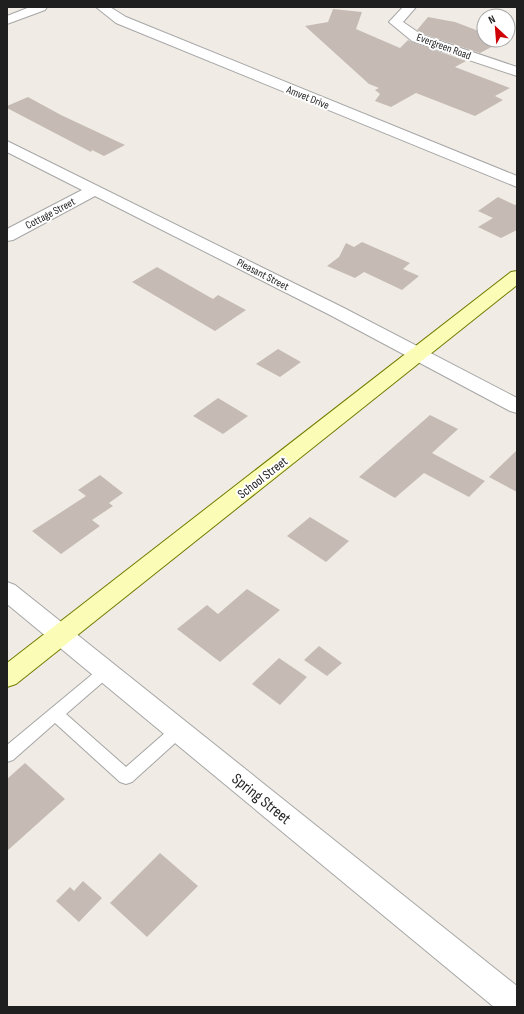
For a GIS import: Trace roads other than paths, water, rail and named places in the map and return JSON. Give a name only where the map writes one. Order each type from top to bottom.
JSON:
[{"type":"street","points":[[7,20],[40,7]]},
{"type":"street","name":"Amvet Drive","points":[[102,7],[121,20],[517,182]]},
{"type":"street","name":"Evergreen Road","points":[[410,7],[395,22],[417,38],[517,72]]},
{"type":"street","name":"Pleasant Street","points":[[7,146],[329,307],[517,406]]},
{"type":"street","name":"Cottage Street","points":[[7,236],[94,190]]},
{"type":"street","name":"School Street","points":[[7,678],[517,276]]},
{"type":"street","name":"Spring Street","points":[[7,591],[62,634],[517,1006]]},
{"type":"lane","points":[[7,755],[106,671]]},
{"type":"lane","points":[[55,714],[126,777],[179,730]]}]
